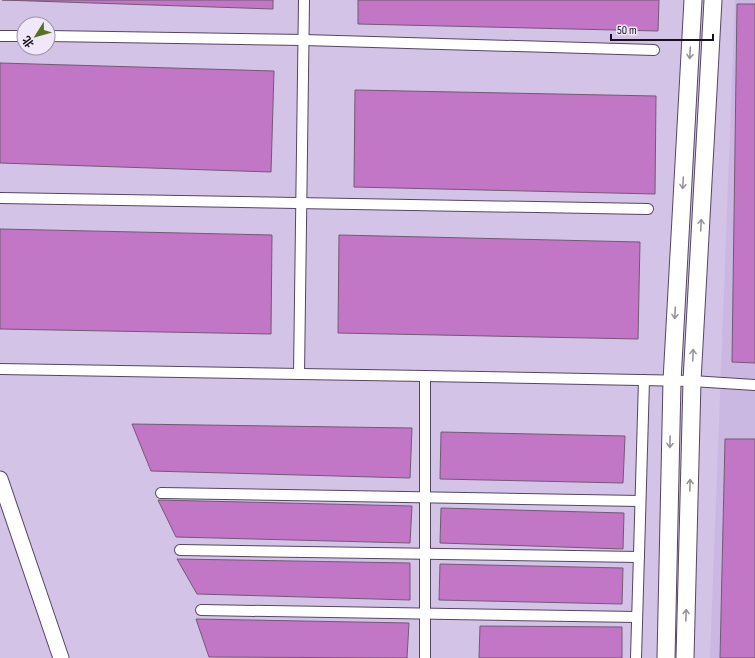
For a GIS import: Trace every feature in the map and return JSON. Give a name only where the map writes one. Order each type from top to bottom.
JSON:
[{"type":"main road","points":[[666,658],[672,381],[693,0]]},
{"type":"main road","points":[[685,658],[692,381],[713,0]]},
{"type":"street","points":[[299,374],[304,0]]},
{"type":"street","points":[[0,36],[16,36]]},
{"type":"street","points":[[56,36],[304,40],[654,50]]},
{"type":"street","points":[[0,198],[648,209]]},
{"type":"street","points":[[0,369],[692,381],[755,385]]},
{"type":"street","points":[[425,376],[425,658]]},
{"type":"street","points":[[636,658],[644,380]]},
{"type":"street","points":[[0,478],[61,658]]},
{"type":"street","points":[[161,493],[640,500]]},
{"type":"street","points":[[180,550],[639,557]]},
{"type":"street","points":[[201,610],[638,617]]},
{"type":"shaded area","points":[[735,0],[755,0],[755,658],[710,658]]},
{"type":"building","points":[[2,0],[273,0],[273,9]]},
{"type":"building","points":[[358,0],[659,0],[658,31],[358,24]]},
{"type":"building","points":[[737,4],[755,4],[755,363],[732,362]]},
{"type":"building","points":[[0,63],[274,71],[271,172],[0,163]]},
{"type":"building","points":[[355,90],[656,96],[655,194],[354,187]]},
{"type":"building","points":[[0,229],[272,235],[271,334],[0,329]]},
{"type":"building","points":[[339,235],[640,242],[638,339],[338,333]]},
{"type":"building","points":[[132,424],[412,428],[410,478],[151,471]]},
{"type":"building","points":[[441,432],[625,436],[623,483],[440,479]]},
{"type":"building","points":[[725,439],[755,439],[755,658],[720,658]]},
{"type":"building","points":[[158,500],[412,506],[410,543],[176,537]]},
{"type":"building","points":[[441,508],[624,513],[623,549],[440,543]]},
{"type":"building","points":[[177,559],[410,563],[410,600],[197,594]]},
{"type":"building","points":[[440,564],[623,568],[622,604],[439,600]]},
{"type":"building","points":[[196,619],[409,623],[407,658],[209,657]]},
{"type":"building","points":[[480,626],[622,627],[622,658],[479,658]]}]
